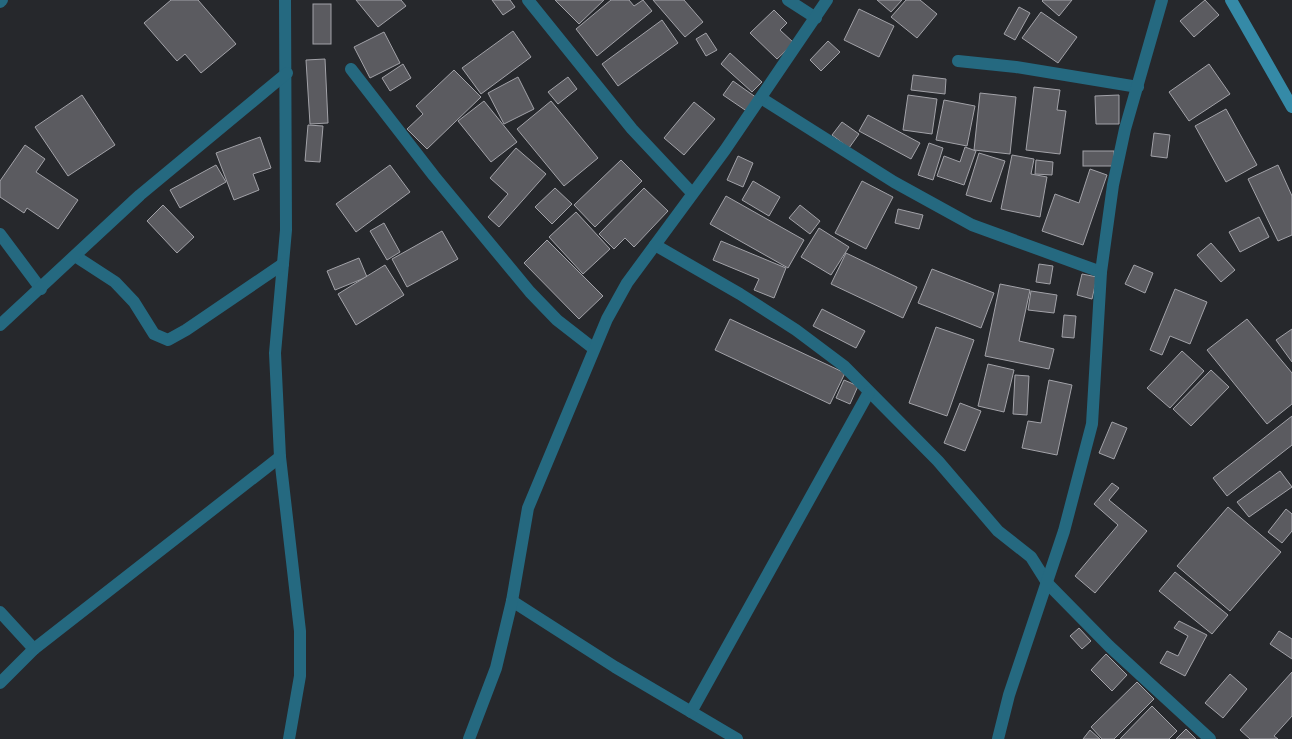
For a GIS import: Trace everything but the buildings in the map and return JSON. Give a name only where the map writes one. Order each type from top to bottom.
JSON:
[{"type":"main road","points":[[1231,0],[1292,107]]},
{"type":"street","points":[[285,0],[287,73],[286,230],[275,353],[280,457],[300,631],[300,676],[290,739]]},
{"type":"street","points":[[528,0],[632,129],[692,193]]},
{"type":"street","points":[[788,0],[816,18]]},
{"type":"street","points":[[469,739],[496,668],[512,601],[528,508],[593,348],[627,283],[761,98],[827,0]]},
{"type":"street","points":[[998,739],[1009,695],[1048,584],[1092,424],[1101,272],[1113,185],[1125,129],[1162,0]]},
{"type":"street","points":[[958,61],[1016,66],[1138,87]]},
{"type":"street","points":[[351,69],[434,176],[530,292],[557,320],[593,348]]},
{"type":"street","points":[[0,325],[41,289],[140,195],[287,73]]},
{"type":"street","points":[[761,98],[894,182],[972,225],[1101,272]]},
{"type":"street","points":[[0,234],[41,289]]},
{"type":"street","points":[[655,245],[740,294],[796,330],[844,366],[938,461],[998,530],[1031,557],[1048,584],[1109,646],[1210,739]]},
{"type":"street","points":[[75,256],[115,282],[134,302],[154,334],[168,340],[186,330],[283,264]]},
{"type":"street","points":[[691,712],[869,392]]},
{"type":"street","points":[[0,683],[34,649],[280,457]]},
{"type":"street","points":[[512,601],[615,667],[737,739]]},
{"type":"street","points":[[0,612],[34,649]]}]
